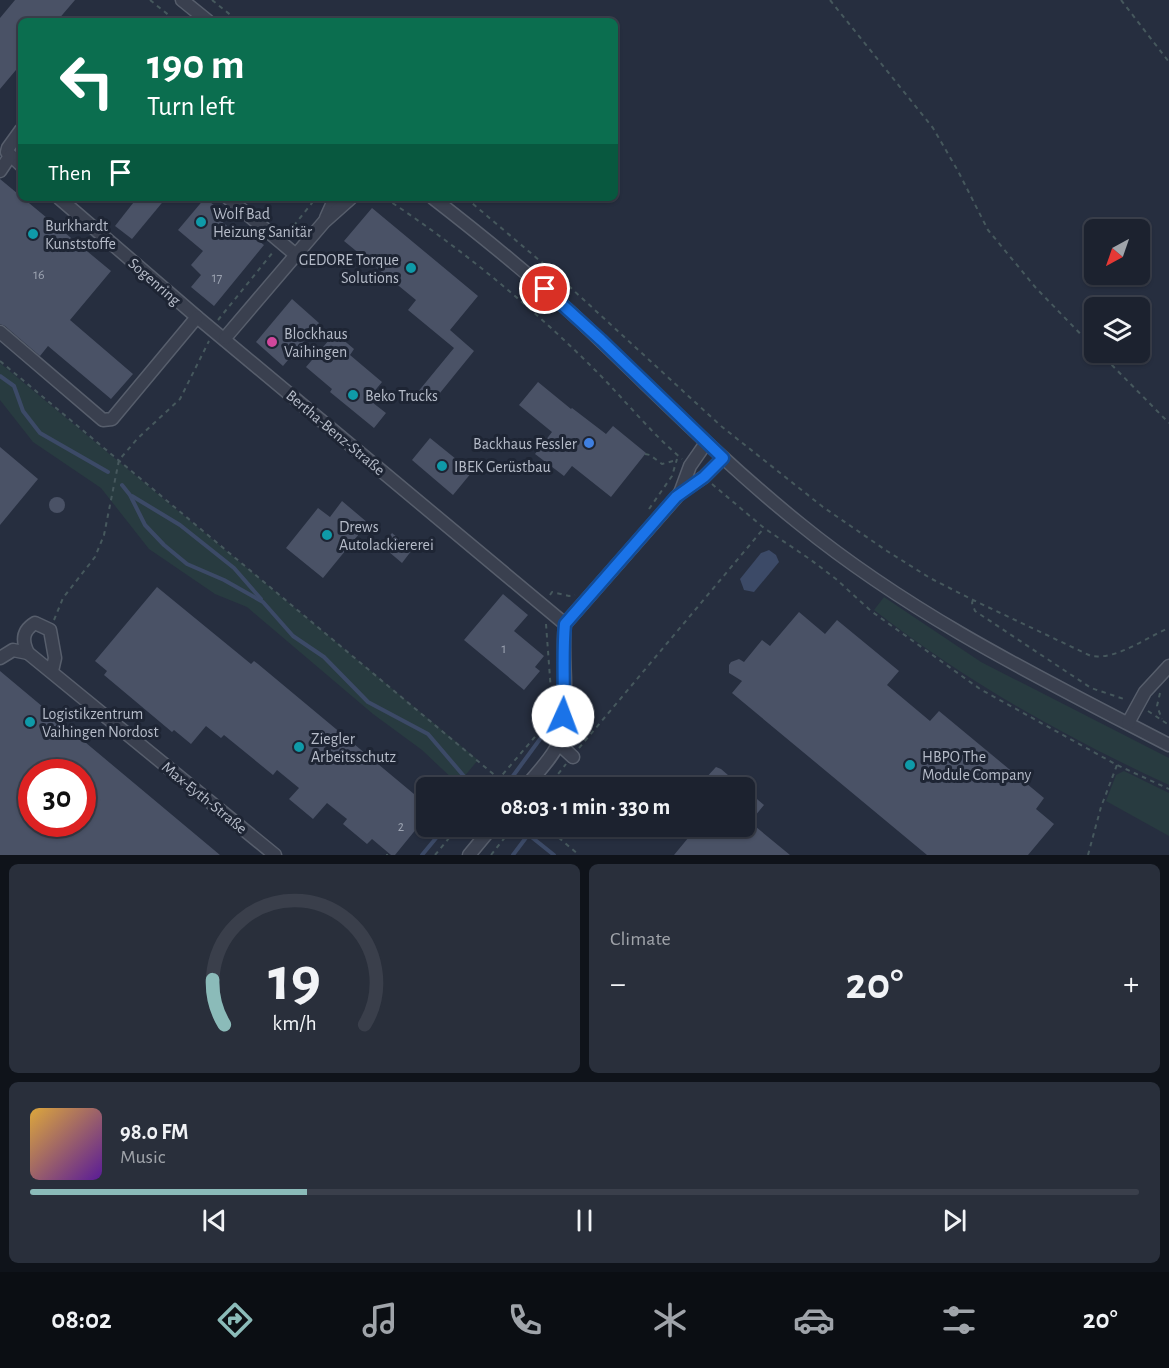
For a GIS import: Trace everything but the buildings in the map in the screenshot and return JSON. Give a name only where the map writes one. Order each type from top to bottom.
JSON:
[{"type":"street","points":[[182,0],[204,18]]},
{"type":"street","points":[[18,134],[8,148],[10,156],[18,163]]},
{"type":"street","points":[[0,171],[10,156]]},
{"type":"street","name":"Sogenring","points":[[62,201],[197,317],[225,338]]},
{"type":"street","points":[[232,201],[296,255]]},
{"type":"street","points":[[324,222],[334,201]]},
{"type":"street","points":[[225,338],[324,222],[348,201]]},
{"type":"street","points":[[437,201],[545,289],[601,340],[706,443],[800,524],[834,550],[935,618],[1024,670],[1169,745]]},
{"type":"street","points":[[0,332],[103,420],[112,418],[197,317]]},
{"type":"street","name":"Bertha-Benz-Straße","points":[[225,338],[565,624]]},
{"type":"street","points":[[680,494],[690,466],[706,443]]},
{"type":"street","points":[[534,777],[559,744],[563,726],[565,624],[680,494],[704,477],[723,458]]},
{"type":"street","points":[[28,653],[24,637],[30,627],[35,624],[50,630],[55,658],[52,671]]},
{"type":"street","points":[[0,658],[13,650],[28,653]]},
{"type":"street","name":"Max-Eyth-Straße","points":[[28,653],[275,855]]},
{"type":"street","points":[[1128,723],[1136,705],[1153,681],[1169,666]]},
{"type":"street","points":[[559,744],[573,757]]},
{"type":"street","points":[[469,855],[484,837]]},
{"type":"path","points":[[150,0],[172,18]]},
{"type":"path","points":[[212,0],[234,18]]},
{"type":"path","points":[[830,0],[933,128],[988,230],[1036,288],[1084,338]]},
{"type":"path","points":[[1121,0],[1169,62]]},
{"type":"path","points":[[50,630],[63,598],[95,556],[104,535],[118,460],[180,399],[220,317],[314,201]]},
{"type":"path","points":[[389,201],[500,283],[596,370],[679,458],[690,466]]},
{"type":"path","points":[[470,201],[558,276],[721,426],[758,457],[822,507],[930,578],[1081,652],[1096,657],[1121,651],[1169,628]]},
{"type":"path","points":[[0,361],[497,777]]},
{"type":"path","points":[[1110,363],[1169,423]]},
{"type":"path","points":[[645,454],[650,454],[662,464],[679,458]]},
{"type":"path","points":[[704,477],[764,528],[812,560],[879,618],[980,689],[1117,765],[1169,789]]},
{"type":"path","points":[[556,777],[764,528]]},
{"type":"path","points":[[973,600],[975,611],[1091,688],[1125,699],[1169,725]]},
{"type":"path","points":[[1161,691],[1157,706],[1162,719]]},
{"type":"path","points":[[1088,855],[1101,807],[1117,765]]},
{"type":"path","points":[[435,855],[450,837]]},
{"type":"path","points":[[491,855],[505,837]]},
{"type":"path","points":[[558,837],[579,855]]},
{"type":"green space","points":[[0,363],[478,760],[464,777],[451,777],[422,750],[373,714],[247,607],[215,594],[149,549],[101,488],[33,442],[0,400]]},
{"type":"green space","points":[[884,597],[981,662],[1169,758],[1169,785],[1054,727],[944,661],[874,610]]},
{"type":"green space","points":[[1124,771],[1169,793],[1169,836],[1106,801],[1116,775]]},
{"type":"water","points":[[769,550],[776,555],[779,562],[754,592],[744,590],[740,579],[761,553]]},
{"type":"waterway","points":[[0,376],[14,386],[23,411],[40,433],[108,472]]},
{"type":"waterway","points":[[122,485],[130,495],[145,525],[164,545],[187,564],[224,580],[263,602],[293,636],[324,657],[368,702],[428,734],[465,777]]},
{"type":"waterway","points":[[132,496],[180,525],[234,568],[261,599]]},
{"type":"waterway","points":[[512,777],[543,735]]},
{"type":"waterway","points":[[422,855],[437,837]]},
{"type":"waterway","points":[[513,855],[526,837]]},
{"type":"waterway","points":[[532,837],[554,855]]},
{"type":"place","name":"Wolf Bad Heizung Sanitär","points":[[201,222]]},
{"type":"place","name":"Burkhardt Kunststoffe","points":[[33,234]]},
{"type":"place","name":"GEDORE Torque Solutions","points":[[411,268]]},
{"type":"place","name":"Blockhaus Vaihingen","points":[[272,342]]},
{"type":"place","name":"Beko Trucks","points":[[353,395]]},
{"type":"place","name":"Backhaus Fessler","points":[[589,443]]},
{"type":"place","name":"IBEK Gerüstbau","points":[[442,466]]},
{"type":"place","name":"Drews Autolackiererei","points":[[327,535]]},
{"type":"place","name":"Logistikzentrum Vaihingen Nordost","points":[[30,722]]},
{"type":"place","name":"Ziegler Arbeitsschutz","points":[[299,747]]},
{"type":"place","name":"HBPO The Module Company","points":[[910,765]]},
{"type":"route","points":[[545,289],[723,458],[704,477],[676,497],[565,624],[563,716]]}]
